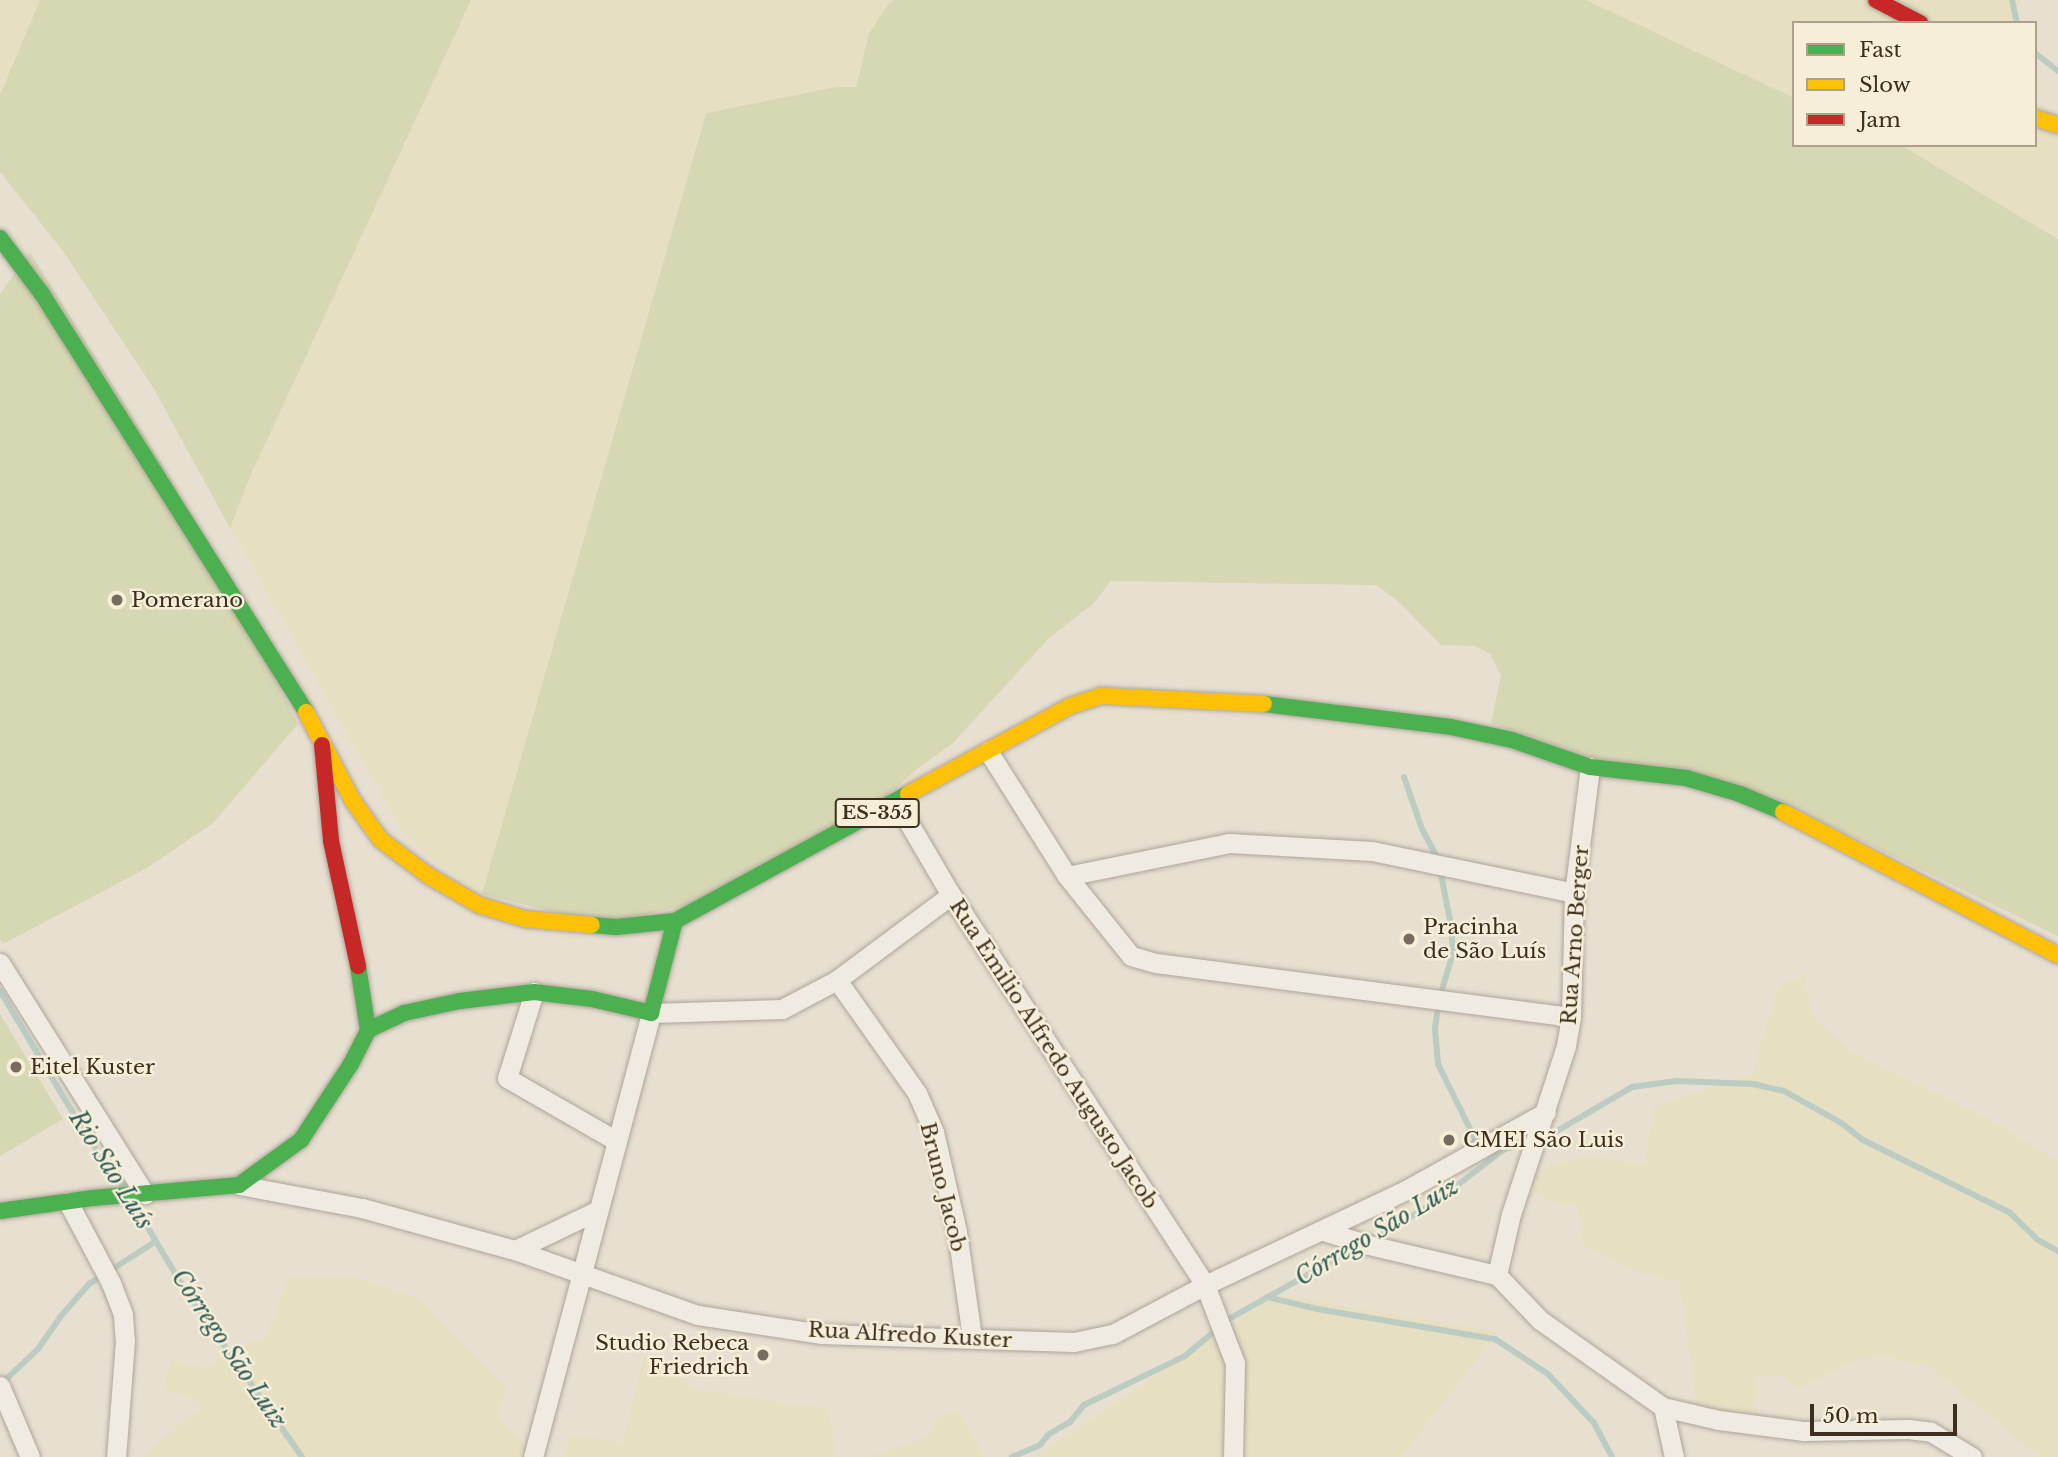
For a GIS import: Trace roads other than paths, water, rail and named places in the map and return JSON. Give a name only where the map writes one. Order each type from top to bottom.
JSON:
[{"type":"main road","points":[[1876,0],[1916,21]]},
{"type":"main road","points":[[2037,119],[2058,125]]},
{"type":"main road","name":"ES-355","points":[[0,237],[42,293],[321,736],[353,801],[381,840],[429,876],[479,905],[525,919],[588,925],[616,927],[675,921],[897,803],[1070,706],[1101,696],[1131,695],[1284,705],[1451,727],[1512,740],[1590,767],[1686,778],[1740,794],[1793,816],[2058,955]]},
{"type":"main road","points":[[0,1211],[93,1198],[239,1185],[301,1140],[351,1064],[368,1030],[355,946],[331,841],[321,736]]},
{"type":"main road","points":[[368,1030],[404,1013],[460,1001],[534,992],[592,999],[651,1013],[675,921]]},
{"type":"street","points":[[988,751],[1067,876],[1123,948],[1141,960],[1571,1017]]},
{"type":"street","name":"Rua Arno Berger","points":[[1497,1275],[1511,1214],[1560,1071],[1571,1017],[1574,893],[1590,767]]},
{"type":"street","name":"Rua Emilio Alfredo Augusto Jacob","points":[[897,803],[951,895],[1208,1294],[1231,1348],[1237,1387],[1233,1457]]},
{"type":"street","points":[[1067,876],[1229,843],[1372,851],[1574,893]]},
{"type":"street","points":[[533,1457],[596,1211],[651,1013],[782,1009],[837,980],[951,895]]},
{"type":"street","points":[[0,963],[142,1194]]},
{"type":"street","name":"Bruno Jacob","points":[[837,980],[917,1093],[934,1132],[957,1232],[972,1337]]},
{"type":"street","points":[[534,992],[507,1078],[615,1140]]},
{"type":"street","name":"Rua Alfredo Kuster","points":[[239,1185],[362,1208],[515,1250],[698,1315],[821,1334],[972,1337],[1047,1342],[1092,1340],[1113,1334],[1208,1294],[1323,1231],[1406,1190],[1546,1112]]},
{"type":"street","points":[[68,1202],[111,1283],[122,1315],[125,1341],[116,1457]]},
{"type":"street","points":[[515,1250],[596,1211]]},
{"type":"street","points":[[1323,1231],[1369,1245],[1497,1275],[1540,1320],[1663,1407],[1731,1422],[1804,1432],[1908,1429],[1931,1432],[1972,1457]]},
{"type":"street","points":[[0,1386],[30,1457]]},
{"type":"street","points":[[1663,1407],[1674,1457]]},
{"type":"waterway","name":"Córrego São Luiz","points":[[2012,0],[2017,21]]},
{"type":"waterway","name":"Córrego São Luiz","points":[[2037,55],[2058,71]]},
{"type":"waterway","points":[[1404,777],[1422,829],[1438,859],[1451,925],[1453,953],[1439,1000],[1435,1029],[1438,1064],[1478,1145]]},
{"type":"waterway","name":"Rio São Luís","points":[[0,991],[88,1138],[124,1187]]},
{"type":"waterway","name":"Córrego São Luiz","points":[[1370,1241],[1437,1201],[1503,1150],[1552,1134],[1632,1087],[1677,1081],[1753,1084],[1784,1091],[1840,1122],[1863,1140],[2009,1212],[2038,1240],[2058,1251]]},
{"type":"waterway","name":"Córrego São Luiz","points":[[133,1203],[182,1285],[302,1457]]},
{"type":"waterway","points":[[2,1383],[38,1349],[60,1317],[89,1284],[155,1242]]},
{"type":"waterway","name":"Córrego São Luiz","points":[[1012,1457],[1040,1445],[1049,1434],[1070,1422],[1084,1405],[1185,1356],[1229,1319],[1357,1247]]},
{"type":"waterway","points":[[1267,1297],[1317,1309],[1495,1339],[1548,1374],[1594,1423],[1612,1457]]},
{"type":"place","name":"Pomerano","points":[[117,600]]},
{"type":"place","name":"Pracinha de São Luís","points":[[1409,939]]},
{"type":"place","name":"Eitel Kuster","points":[[16,1067]]},
{"type":"place","name":"CMEI São Luis","points":[[1449,1140]]},
{"type":"place","name":"Studio Rebeca Friedrich","points":[[763,1355]]}]
